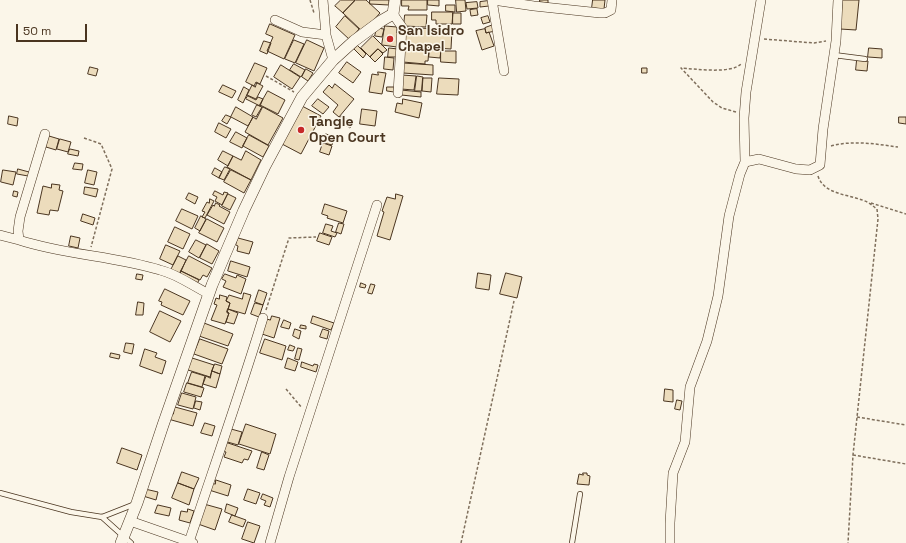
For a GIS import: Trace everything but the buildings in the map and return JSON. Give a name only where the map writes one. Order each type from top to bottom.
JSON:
[{"type":"street","points":[[323,0],[326,35],[334,60]]},
{"type":"street","points":[[326,35],[330,0]]},
{"type":"street","points":[[395,0],[393,14],[402,27],[398,93]]},
{"type":"street","points":[[504,71],[493,0],[534,6],[605,13],[611,10],[612,0]]},
{"type":"street","points":[[670,543],[674,473],[685,442],[690,387],[707,341],[718,296],[728,216],[740,174],[746,162],[744,118],[761,0]]},
{"type":"street","points":[[746,162],[759,158],[796,169],[810,170],[820,165],[823,129],[836,41],[838,0]]},
{"type":"street","points":[[125,541],[130,521],[209,294],[244,210],[265,166],[302,97],[334,60],[354,41],[393,14]]},
{"type":"street","points":[[275,20],[302,32],[326,35]]},
{"type":"street","points":[[19,240],[18,231],[20,217],[45,134]]},
{"type":"street","points":[[270,543],[289,478],[377,205]]},
{"type":"street","points":[[0,235],[40,246],[89,254],[160,270],[174,275],[209,294]]},
{"type":"street","points":[[130,521],[191,542],[221,444],[243,383],[263,318]]},
{"type":"lane","points":[[834,55],[865,59]]},
{"type":"lane","points":[[0,493],[71,512],[102,517],[137,503]]},
{"type":"lane","points":[[572,543],[580,494]]},
{"type":"lane","points":[[102,517],[125,541]]},
{"type":"path","points":[[266,76],[302,97]]},
{"type":"path","points":[[84,138],[100,144],[112,170],[89,254]]},
{"type":"path","points":[[821,149],[837,144],[865,142],[898,147]]},
{"type":"path","points":[[820,165],[816,173],[819,182],[828,189],[906,214]]},
{"type":"path","points":[[848,543],[853,455],[878,219],[877,209],[869,203]]},
{"type":"path","points":[[263,318],[289,238],[316,237]]},
{"type":"path","points":[[461,543],[514,301]]},
{"type":"path","points":[[286,389],[309,416]]},
{"type":"path","points":[[857,417],[906,425]]},
{"type":"path","points":[[853,455],[906,464]]},
{"type":"place","name":"San Isidro Chapel","points":[[390,39]]},
{"type":"place","name":"Tangle Open Court","points":[[301,130]]}]
